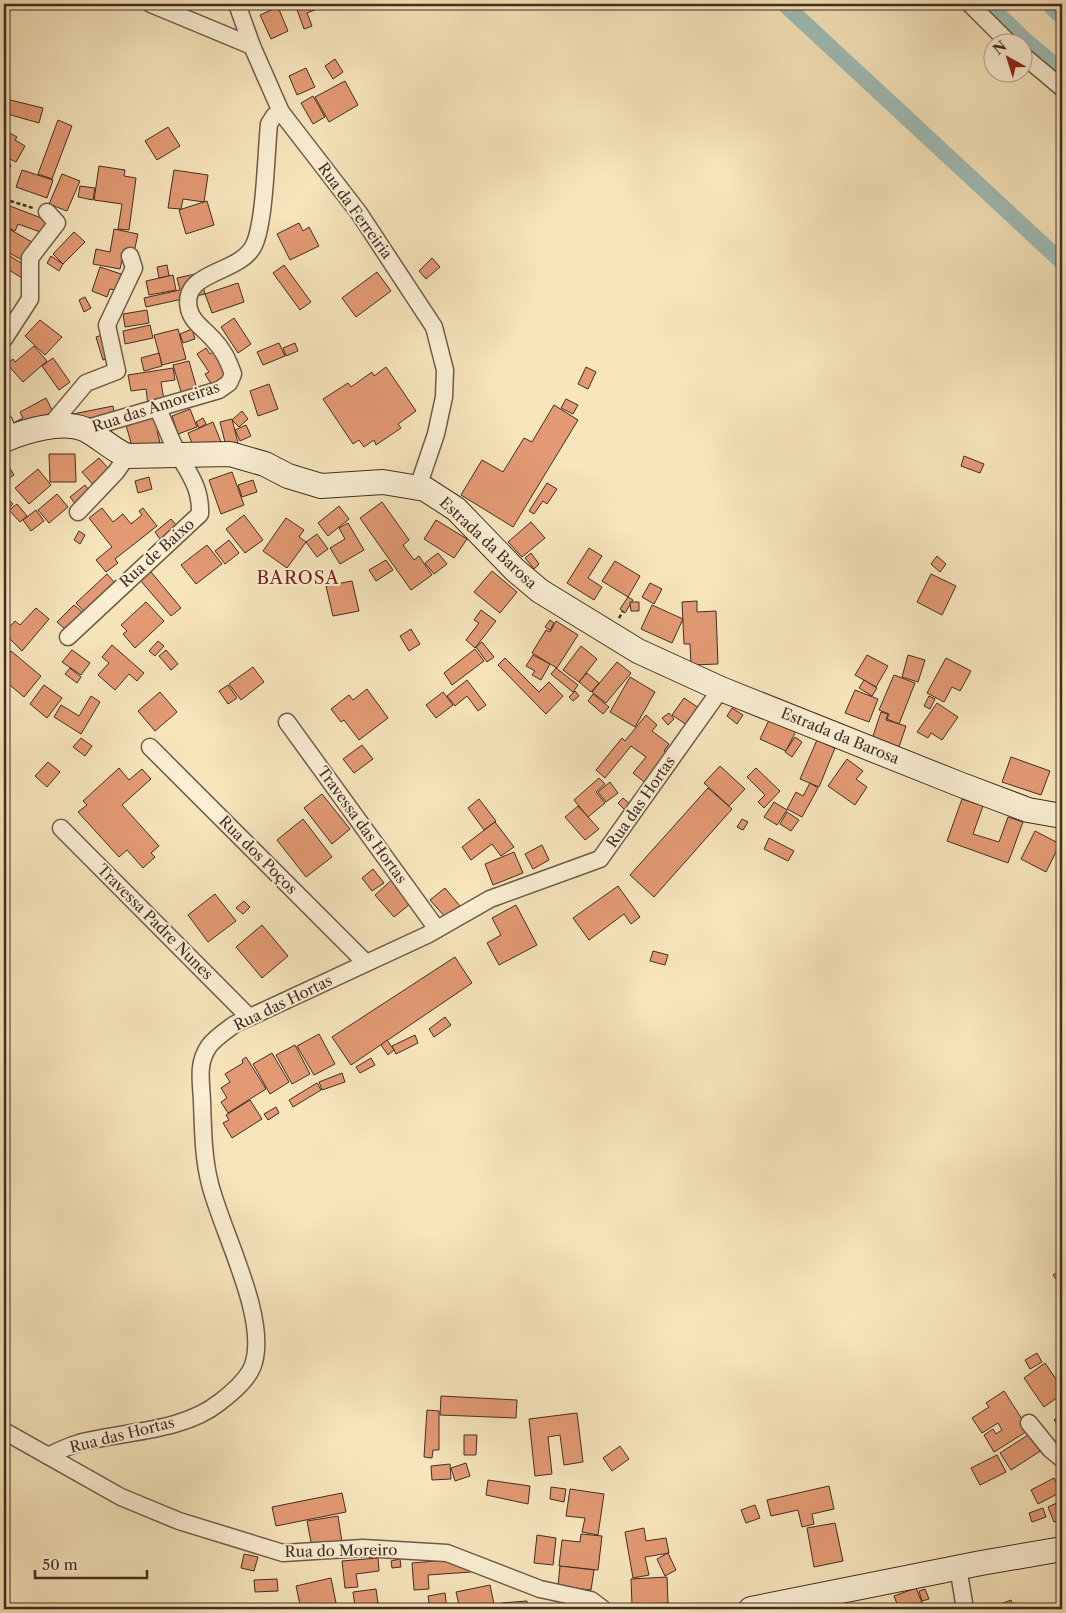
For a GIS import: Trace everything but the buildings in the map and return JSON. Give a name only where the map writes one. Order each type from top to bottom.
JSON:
[{"type":"street","points":[[151,4],[252,46]]},
{"type":"street","name":"Rua da Ferreiria","points":[[237,4],[252,46],[281,112],[359,213],[434,327],[445,370],[444,397],[436,434],[418,487]]},
{"type":"street","points":[[970,4],[998,32]]},
{"type":"street","points":[[1034,64],[1062,88]]},
{"type":"street","name":"Rua das Amoreiras","points":[[84,430],[219,390],[229,383],[233,374],[228,357],[212,337],[195,323],[189,310],[188,298],[194,284],[241,261],[254,246],[260,224],[269,124],[274,116],[281,112]]},
{"type":"street","points":[[4,339],[30,299],[30,258],[57,223],[47,212]]},
{"type":"street","points":[[49,427],[86,383],[117,371],[107,325],[134,268],[130,256]]},
{"type":"street","points":[[158,409],[179,455]]},
{"type":"street","name":"Estrada da Barosa","points":[[6,433],[72,426],[84,430],[109,447],[127,456],[230,454],[265,464],[288,476],[321,486],[383,482],[418,487],[436,494],[456,509],[516,570],[540,591],[638,651],[721,689],[1028,810],[1062,816]]},
{"type":"street","name":"Rua de Baixo","points":[[68,637],[200,514],[201,499],[197,486],[179,455]]},
{"type":"street","points":[[78,512],[116,472],[127,456]]},
{"type":"street","name":"Rua das Hortas","points":[[48,1456],[79,1443],[128,1435],[190,1418],[219,1403],[246,1379],[254,1364],[257,1347],[254,1325],[244,1284],[210,1184],[204,1147],[200,1064],[209,1045],[235,1024],[436,929],[490,899],[600,859],[721,689]]},
{"type":"street","name":"Travessa das Hortas","points":[[287,722],[436,929]]},
{"type":"street","name":"Rua dos Poços","points":[[150,747],[366,963]]},
{"type":"street","name":"Travessa Padre Nunes","points":[[61,828],[249,1017]]},
{"type":"street","points":[[1029,1423],[1050,1449],[1062,1459]]},
{"type":"street","name":"Rua do Moreiro","points":[[4,1430],[138,1504],[179,1521],[284,1553],[362,1548],[447,1552],[532,1586],[591,1600],[603,1609]]},
{"type":"street","points":[[751,1609],[958,1567],[1062,1549]]},
{"type":"street","points":[[958,1567],[965,1609]]},
{"type":"path","points":[[4,199],[47,212]]},
{"type":"waterway","points":[[784,4],[1062,262]]},
{"type":"waterway","points":[[988,4],[1024,39],[1062,71]]},
{"type":"waterway","points":[[1057,4],[1062,9]]},
{"type":"district","name":"BAROSA","points":[[298,578]]}]
